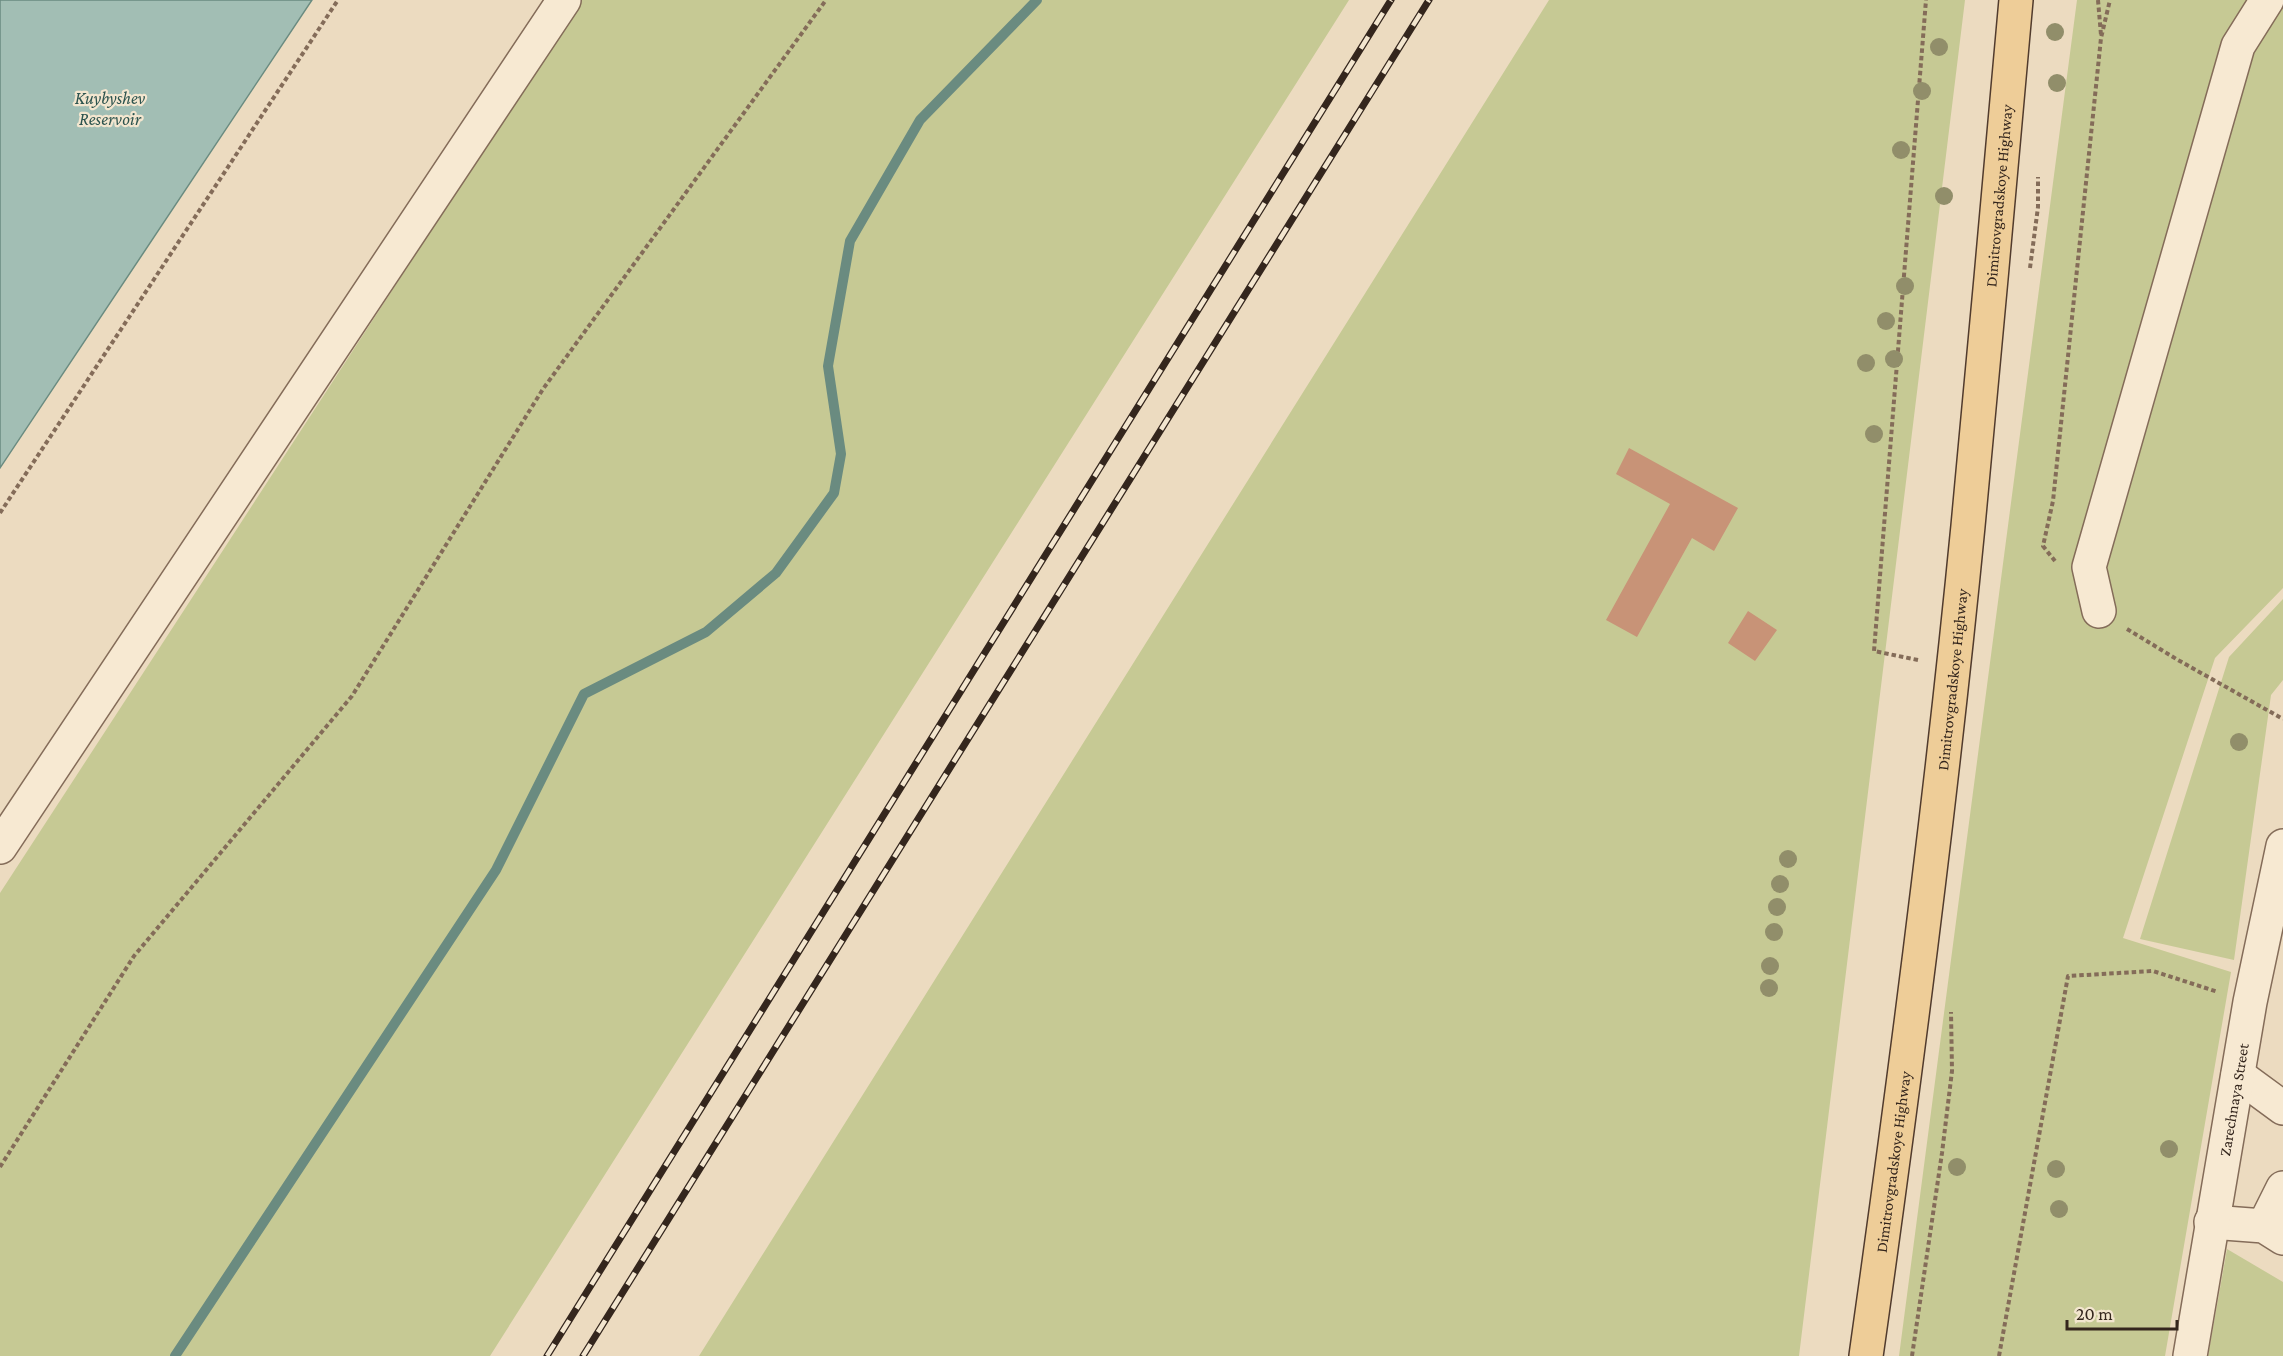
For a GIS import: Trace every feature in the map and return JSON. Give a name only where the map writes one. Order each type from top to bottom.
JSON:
[{"type":"main road","name":"Dimitrovgradskoye Highway","points":[[1866,1356],[1954,667],[2016,0]]},
{"type":"street","points":[[0,847],[564,0]]},
{"type":"street","points":[[2099,611],[2089,567],[2238,46],[2267,0]]},
{"type":"street","name":"Zarechnaya Street","points":[[2190,1356],[2250,1002],[2281,867]]},
{"type":"street","points":[[2238,1076],[2283,1108]]},
{"type":"street","points":[[2211,1222],[2273,1232],[2283,1188]]},
{"type":"path","points":[[0,513],[338,0]]},
{"type":"path","points":[[0,1167],[134,956],[352,696],[543,389],[826,0]]},
{"type":"path","points":[[1926,0],[1874,651],[1954,667]]},
{"type":"path","points":[[2098,0],[2101,38]]},
{"type":"path","points":[[2060,567],[2043,546],[2053,501],[2101,38],[2110,0]]},
{"type":"path","points":[[2099,611],[2178,660],[2283,719]]},
{"type":"path","points":[[1999,1356],[2067,976],[2153,971],[2250,1002]]},
{"type":"green space","points":[[581,0],[1349,0],[490,1356],[0,1356],[0,893]]},
{"type":"green space","points":[[1549,0],[1965,0],[1799,1356],[699,1356]]},
{"type":"green space","points":[[2077,0],[2283,0],[2283,588],[2215,658],[2123,938],[2231,972],[2165,1356],[1899,1356]]},
{"type":"green space","points":[[2283,599],[2283,680],[2271,695],[2234,960],[2140,939],[2229,657]]},
{"type":"green space","points":[[2227,1249],[2283,1282],[2283,1356],[2208,1356]]},
{"type":"water","name":"Kuybyshev Reservoir","points":[[0,0],[312,0],[0,468]]},
{"type":"building","points":[[1629,448],[1738,508],[1714,551],[1692,538],[1637,637],[1606,620],[1670,504],[1616,474]]},
{"type":"building","points":[[1748,611],[1777,630],[1755,661],[1728,643]]},
{"type":"waterway","points":[[175,1356],[496,870],[584,694],[706,632],[776,573],[834,493],[841,454],[828,366],[850,241],[920,120],[1037,0]]},
{"type":"railway","points":[[547,1356],[1391,0]]},
{"type":"railway","points":[[583,1356],[1429,0]]}]
